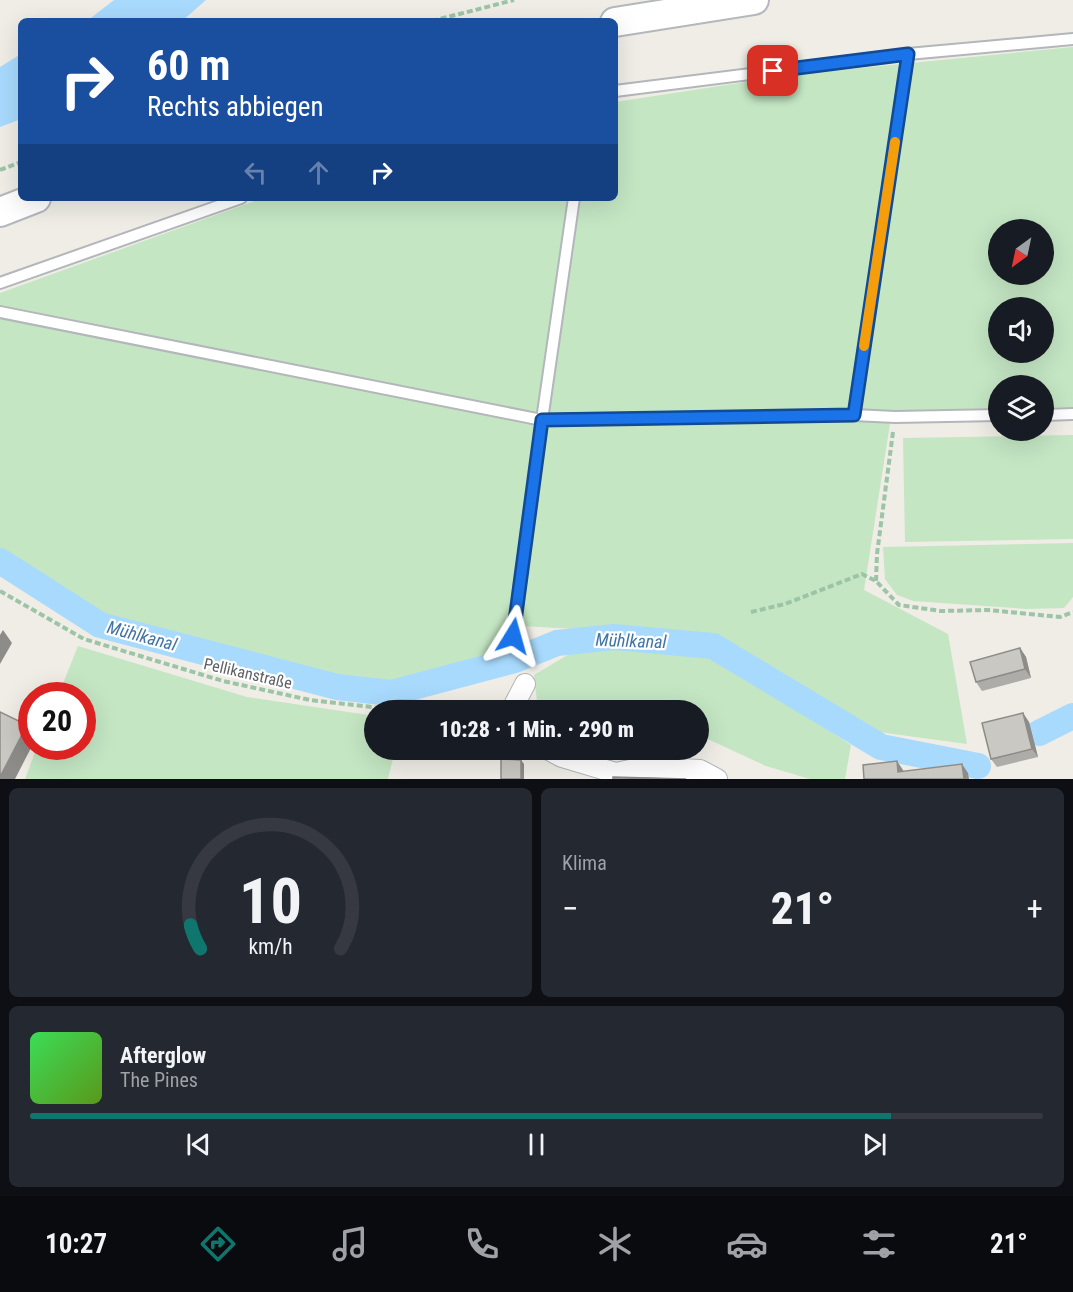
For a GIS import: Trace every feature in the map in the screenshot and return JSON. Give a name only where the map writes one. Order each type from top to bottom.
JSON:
[{"type":"main road","points":[[618,22],[754,0]]},
{"type":"main road","points":[[0,212],[28,201]]},
{"type":"street","points":[[517,700],[525,684]]},
{"type":"street","points":[[571,760],[616,776],[645,767],[681,762],[717,779]]},
{"type":"lane","points":[[618,91],[908,54],[1073,39]]},
{"type":"lane","points":[[854,415],[908,54]]},
{"type":"lane","points":[[0,283],[232,201]]},
{"type":"lane","points":[[513,636],[574,201]]},
{"type":"lane","points":[[0,312],[542,420],[988,415]]},
{"type":"lane","points":[[1054,415],[1073,414]]},
{"type":"path","points":[[444,18],[513,0]]},
{"type":"path","points":[[0,170],[18,163]]},
{"type":"path","points":[[876,580],[877,554],[895,417]]},
{"type":"path","points":[[751,612],[785,604],[862,574],[876,580],[899,606],[941,611],[988,610],[1060,617],[1073,612]]},
{"type":"path","name":"Pellikanstraße","points":[[0,591],[84,639],[223,681],[310,700],[364,706]]},
{"type":"green space","points":[[1073,47],[1073,407],[1054,408],[1054,375],[988,375],[988,408],[892,411],[864,590],[948,634],[967,744],[871,731],[717,637],[505,625],[503,650],[386,688],[104,621],[0,554],[0,293],[255,201],[618,201],[618,102],[799,74]]},
{"type":"green space","points":[[1054,435],[1073,435],[1073,539],[905,542],[903,438],[988,436],[988,441],[1054,441]]},
{"type":"green space","points":[[1073,543],[1073,597],[1064,608],[1027,609],[913,601],[897,595],[885,579],[883,547]]},
{"type":"green space","points":[[78,646],[247,697],[364,714],[364,760],[393,760],[388,779],[25,779],[32,760],[96,760],[96,682],[64,682]]},
{"type":"green space","points":[[581,647],[710,655],[851,745],[845,779],[810,779],[766,766],[709,740],[709,700],[537,700],[534,675]]},
{"type":"water","points":[[114,0],[206,0],[185,18],[91,18]]},
{"type":"water","points":[[18,56],[18,120],[0,127],[0,67]]},
{"type":"building","points":[[1020,648],[1025,669],[976,682],[970,662]]},
{"type":"building","points":[[0,712],[18,721],[18,742],[0,777]]},
{"type":"building","points":[[1023,713],[1032,749],[991,759],[982,723]]},
{"type":"building","points":[[501,760],[521,760],[521,779],[501,779]]},
{"type":"building","points":[[897,761],[898,772],[962,764],[964,779],[864,779],[863,765]]},
{"type":"building","points":[[613,777],[686,779],[613,779]]},
{"type":"waterway","name":"Mühlkanal","points":[[0,561],[100,625],[337,687],[391,693],[515,660],[557,643],[614,637],[713,646],[881,747],[978,766]]},
{"type":"waterway","name":"Mühlkanal","points":[[1039,733],[1073,716]]},
{"type":"slow traffic","points":[[864,346],[895,142]]},
{"type":"route","points":[[513,636],[542,420],[854,415],[908,54],[773,71]]}]
